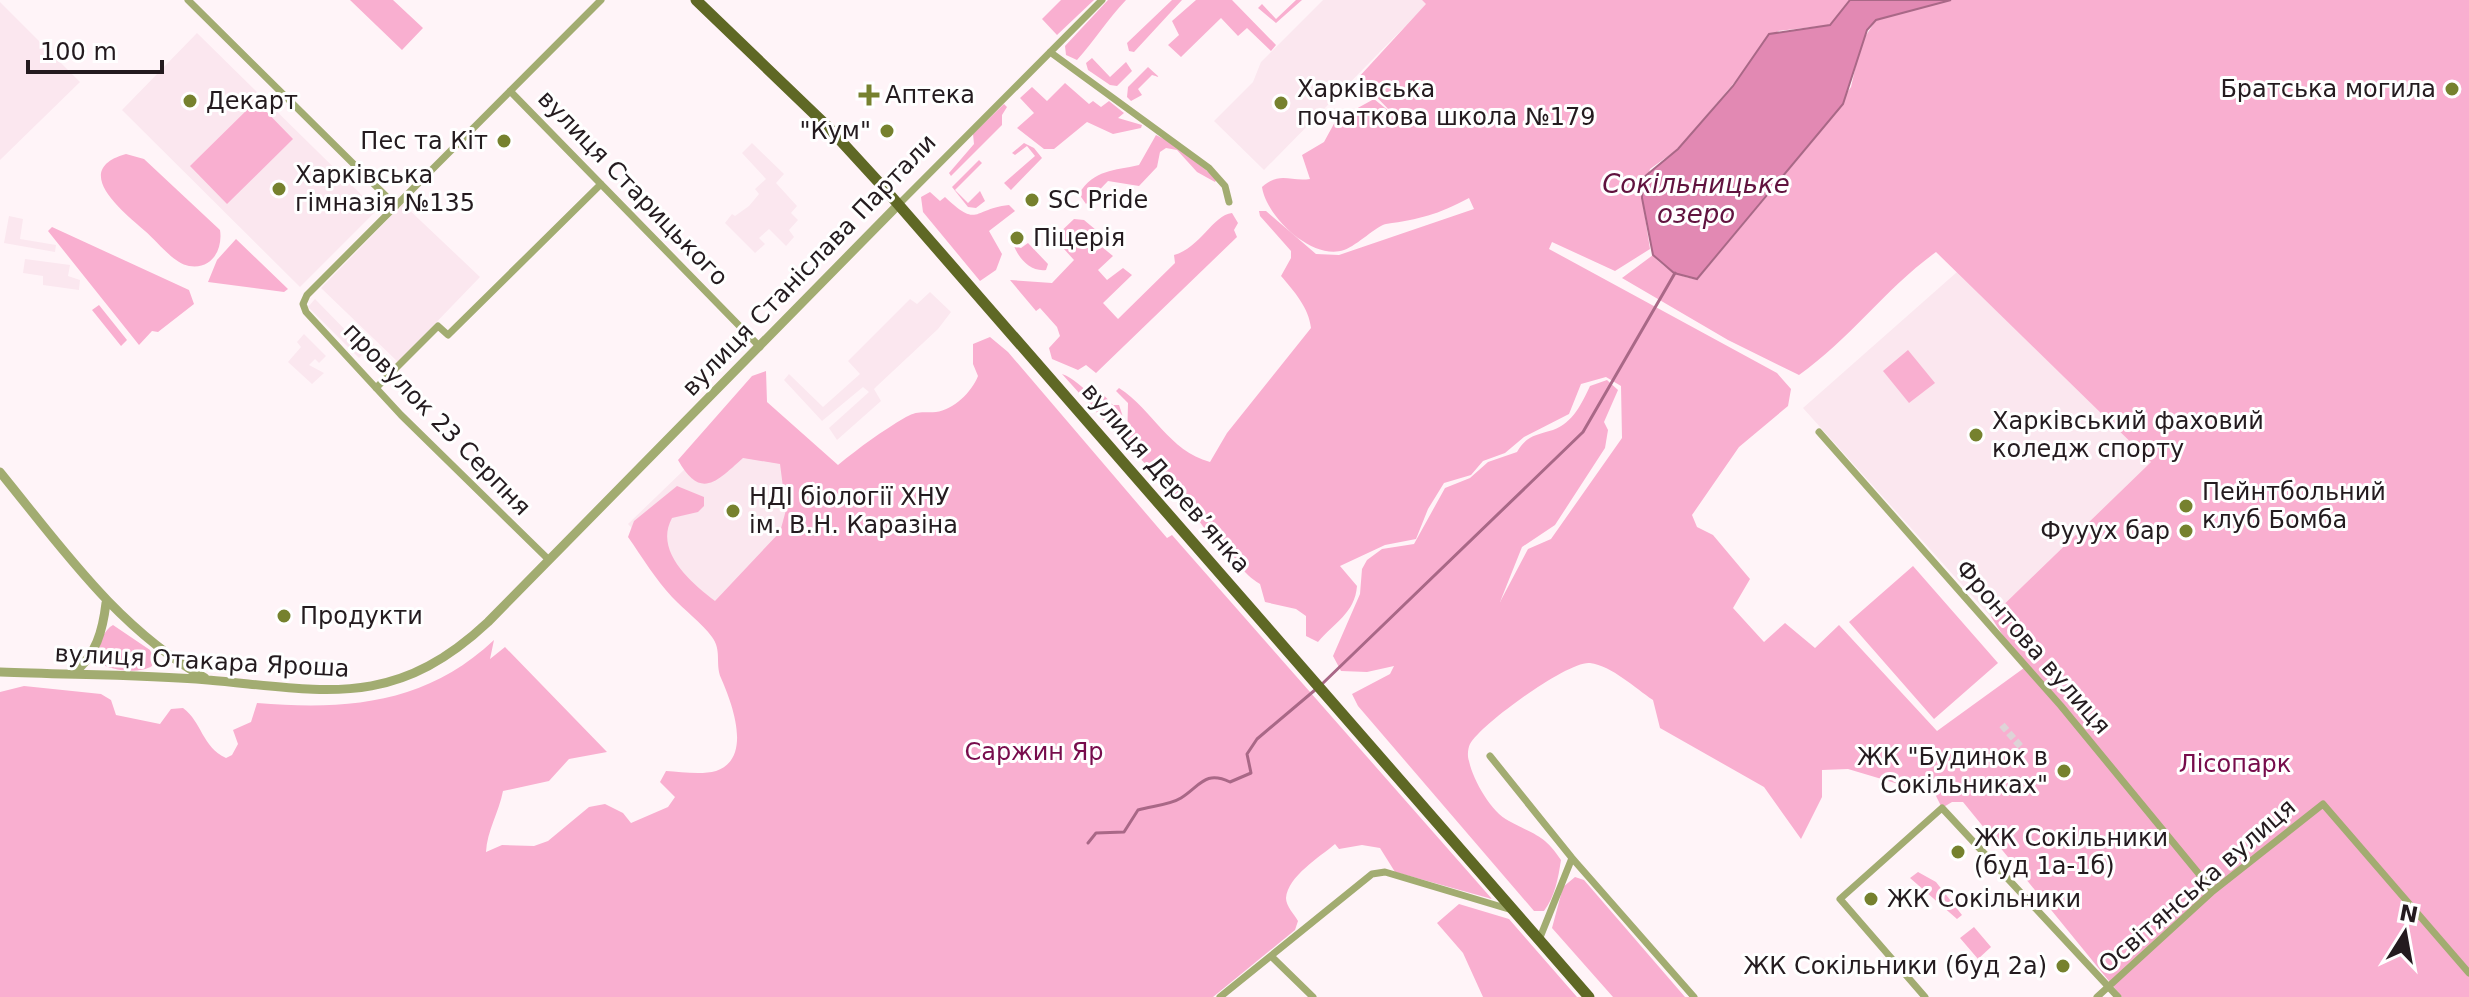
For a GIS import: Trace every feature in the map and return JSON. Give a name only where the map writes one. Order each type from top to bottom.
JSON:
[{"type":"main road","name":"вулиця Дерев’янка","points":[[696,0],[829,128],[898,205],[1589,997]]},
{"type":"street","points":[[188,0],[396,206],[601,0]]},
{"type":"street","name":"вулиця Станіслава Партали","points":[[548,559],[1102,0]]},
{"type":"street","points":[[1050,52],[1209,168],[1225,186],[1229,202]]},
{"type":"street","name":"вулиця Старицького","points":[[510,91],[760,347]]},
{"type":"street","points":[[376,388],[438,326],[448,335],[601,184]]},
{"type":"street","name":"провулок 23 Серпня","points":[[396,206],[307,295],[303,304],[306,312],[376,388],[548,559]]},
{"type":"street","name":"Фронтова вулиця","points":[[1819,432],[2061,706],[2213,891]]},
{"type":"street","points":[[0,472],[106,603],[175,660],[208,680]]},
{"type":"street","name":"вулиця Отакара Яроша","points":[[0,672],[208,680],[327,692],[388,682],[467,642],[548,559]]},
{"type":"street","points":[[73,673],[90,656],[102,627],[106,603]]},
{"type":"street","points":[[1490,756],[1572,858],[1694,997]]},
{"type":"street","name":"Освітянська вулиця","points":[[2097,997],[2213,891],[2323,804],[2469,973]]},
{"type":"street","points":[[1925,997],[1840,899],[1942,808],[2118,997]]},
{"type":"street","points":[[1539,940],[1572,858]]},
{"type":"street","points":[[1220,997],[1372,874],[1394,874],[1514,910]]},
{"type":"street","points":[[1271,956],[1313,997]]},
{"type":"shaded area","name":"Харківська початкова школа №179","points":[[1323,0],[1422,0],[1427,4],[1264,170],[1214,121],[1253,82],[1261,62]]},
{"type":"shaded area","points":[[0,2],[80,82],[0,160]]},
{"type":"shaded area","name":"Харківська гімназія №135","points":[[197,33],[377,210],[300,287],[122,110]]},
{"type":"shaded area","points":[[752,143],[784,174],[776,183],[797,206],[791,213],[798,220],[789,230],[794,237],[786,246],[769,229],[759,238],[765,244],[755,253],[725,223],[732,214],[735,216],[749,206],[759,194],[755,189],[766,179],[742,153]]},
{"type":"shaded area","points":[[403,204],[480,277],[398,362],[321,288]]},
{"type":"shaded area","points":[[9,216],[23,219],[20,239],[56,245],[55,252],[4,243]]},
{"type":"shaded area","points":[[25,259],[70,265],[68,276],[80,280],[79,290],[43,285],[43,276],[23,273]]},
{"type":"shaded area","name":"Харківський фаховий коледж спорту","points":[[1957,272],[2151,462],[1991,617],[1803,408]]},
{"type":"shaded area","points":[[930,292],[951,312],[938,329],[874,389],[881,401],[837,440],[829,428],[869,392],[863,387],[822,421],[784,380],[789,374],[823,407],[860,374],[848,361],[910,299],[917,304]]},
{"type":"shaded area","points":[[315,299],[359,344],[367,338],[390,361],[381,370],[365,352],[359,358],[308,307]]},
{"type":"shaded area","points":[[304,334],[326,356],[319,363],[315,359],[309,365],[324,373],[312,384],[288,362],[301,347],[297,342]]},
{"type":"shaded area","name":"НДІ біології ХНУ ім. В.Н. Каразіна","points":[[744,412],[837,479],[717,619],[628,524]]},
{"type":"green space","points":[[350,0],[393,0],[423,28],[402,50]]},
{"type":"green space","points":[[1061,0],[1094,0],[1057,35],[1042,19]]},
{"type":"green space","points":[[1108,0],[1126,0],[1077,60],[1066,55],[1065,46]]},
{"type":"green space","points":[[1172,0],[1182,0],[1134,52],[1129,51],[1127,43]]},
{"type":"green space","points":[[1196,0],[1232,0],[1276,45],[1271,51],[1247,28],[1238,36],[1221,18],[1181,57],[1168,45],[1179,35],[1172,21]]},
{"type":"green space","points":[[1296,0],[1302,0],[1276,23],[1258,8],[1262,4],[1276,19]]},
{"type":"green space","name":"Лісопарк","points":[[1422,0],[1850,0],[1830,25],[1778,31],[1678,149],[1650,169],[1642,198],[1650,249],[1615,271],[1552,242],[1549,249],[1777,373],[1791,389],[1788,406],[1739,447],[1692,515],[1697,527],[1713,535],[1750,579],[1733,608],[1764,642],[1785,623],[1815,648],[1839,625],[1937,731],[2024,668],[1991,617],[2151,462],[1936,252],[1901,281],[1835,346],[1799,375],[1728,340],[1622,278],[1653,255],[1673,272],[1698,279],[1813,141],[1851,87],[1861,43],[1876,20],[1951,0],[2469,0],[2469,997],[2122,997],[1963,802],[1952,802],[1942,808],[1934,792],[1936,778],[1905,786],[1848,769],[1822,770],[1822,797],[1801,839],[1764,787],[1660,728],[1653,700],[1615,673],[1590,663],[1564,672],[1526,695],[1490,722],[1469,748],[1471,769],[1489,803],[1502,817],[1544,840],[1561,860],[1556,887],[1548,905],[1544,911],[1534,911],[1358,706],[1352,694],[1390,674],[1394,666],[1367,672],[1341,671],[1333,656],[1360,594],[1362,569],[1367,560],[1382,549],[1414,544],[1445,488],[1470,478],[1488,462],[1517,452],[1532,437],[1566,423],[1576,412],[1590,386],[1607,380],[1618,390],[1604,422],[1608,430],[1605,448],[1555,525],[1522,547],[1500,602],[1528,549],[1551,539],[1622,438],[1621,386],[1606,377],[1581,384],[1569,414],[1524,437],[1505,453],[1483,461],[1471,475],[1444,483],[1428,509],[1416,539],[1385,545],[1340,566],[1357,586],[1355,595],[1348,611],[1318,642],[1306,636],[1306,616],[1296,609],[1265,602],[1260,584],[1245,572],[1229,551],[1127,445],[1128,403],[1116,391],[1119,388],[1131,397],[1183,449],[1210,462],[1227,433],[1311,328],[1304,307],[1281,276],[1291,258],[1291,251],[1260,216],[1259,211],[1266,211],[1287,229],[1272,211],[1262,187],[1280,178],[1310,179],[1302,155],[1324,142],[1336,120],[1374,99],[1395,116],[1358,78],[1426,4]],"holes":[[[1469,198],[1474,209],[1339,255],[1316,254],[1296,237],[1331,252],[1344,250],[1382,225],[1428,216]]]},
{"type":"green space","points":[[1092,58],[1110,77],[1126,62],[1132,71],[1117,86],[1110,85],[1088,70],[1086,63]]},
{"type":"green space","points":[[1148,67],[1159,77],[1152,75],[1138,89],[1142,95],[1131,101],[1127,97],[1128,87]]},
{"type":"green space","points":[[1065,83],[1089,104],[1093,101],[1101,107],[1109,101],[1124,113],[1118,118],[1142,125],[1141,128],[1113,134],[1087,122],[1054,149],[1044,149],[1017,128],[1034,113],[1020,98],[1032,87],[1047,101]]},
{"type":"green space","points":[[256,101],[293,139],[227,204],[190,166]]},
{"type":"green space","points":[[1004,104],[1007,107],[1002,115],[1002,125],[951,176],[949,173],[974,144],[973,134]]},
{"type":"green space","points":[[1156,135],[1172,143],[1217,179],[1215,182],[1197,172],[1177,150],[1166,148],[1160,152],[1157,167],[1139,186],[1108,181],[1086,204],[1079,194],[1091,180],[1105,172],[1139,165]]},
{"type":"green space","points":[[1024,143],[1034,148],[1042,158],[1011,190],[1004,183],[1035,156],[1027,146],[1015,155],[1012,153]]},
{"type":"green space","points":[[126,154],[144,159],[220,230],[218,251],[210,261],[204,265],[189,266],[177,261],[115,203],[101,180],[102,170],[110,161]]},
{"type":"green space","points":[[979,160],[982,163],[955,190],[968,203],[980,191],[985,201],[976,208],[968,207],[952,187]]},
{"type":"green space","points":[[930,192],[940,201],[945,197],[970,215],[1009,205],[1015,211],[989,231],[1002,254],[996,270],[980,281],[923,212],[921,197]]},
{"type":"green space","points":[[1232,213],[1238,223],[1234,230],[1237,237],[1096,373],[1086,365],[1078,370],[1052,359],[1049,348],[1060,336],[1057,327],[1040,308],[1036,311],[1010,280],[1052,283],[1074,260],[1054,238],[1074,219],[1084,220],[1096,230],[1084,243],[1093,253],[1102,247],[1113,256],[1098,270],[1107,280],[1123,268],[1132,275],[1103,303],[1118,319],[1175,263],[1174,255],[1191,246],[1219,219]]},
{"type":"green space","points":[[52,227],[189,290],[194,304],[158,332],[152,331],[139,345],[48,231]]},
{"type":"green space","points":[[236,239],[288,289],[284,292],[208,282],[217,260]]},
{"type":"green space","points":[[1028,243],[1048,264],[1046,270],[1031,267],[1019,256],[1014,246],[1021,248]]},
{"type":"green space","points":[[99,305],[127,340],[121,346],[92,310]]},
{"type":"green space","name":"Саржин Яр","points":[[990,337],[1008,352],[1167,538],[1172,535],[1492,899],[1395,872],[1380,848],[1362,845],[1339,849],[1335,844],[1306,868],[1288,890],[1286,901],[1298,921],[1295,930],[1213,997],[0,997],[0,692],[24,686],[101,694],[111,700],[116,715],[160,724],[171,709],[183,708],[212,748],[226,758],[232,755],[238,744],[233,730],[251,722],[257,703],[322,705],[383,698],[440,678],[468,662],[494,640],[490,659],[505,647],[607,752],[569,759],[549,781],[503,791],[486,852],[502,845],[534,846],[548,841],[589,807],[605,804],[623,813],[631,823],[668,807],[675,797],[660,782],[666,771],[716,771],[728,764],[737,742],[734,714],[719,673],[715,642],[666,590],[628,537],[634,521],[677,486],[704,497],[704,506],[698,512],[672,518],[668,542],[677,565],[715,601],[780,532],[786,510],[780,464],[743,458],[717,480],[702,483],[686,473],[678,460],[752,376],[766,371],[767,402],[838,465],[906,417],[942,411],[961,399],[978,376],[973,364],[973,344]]},
{"type":"green space","points":[[1908,350],[1935,383],[1909,403],[1883,371]]},
{"type":"green space","points":[[1062,374],[1095,400],[1117,435]]},
{"type":"green space","points":[[1098,389],[1113,405],[1119,405],[1123,417],[1117,418],[1096,396]]},
{"type":"green space","points":[[1913,566],[1998,663],[1934,719],[1849,622]]},
{"type":"green space","points":[[113,625],[150,650],[154,658],[152,666],[126,670],[100,663],[100,642]]},
{"type":"green space","points":[[1918,872],[1936,882],[1962,915],[1957,919],[1910,878]]},
{"type":"green space","points":[[1575,877],[1584,880],[1685,997],[1613,997],[1552,928],[1563,887]]},
{"type":"green space","points":[[1459,904],[1509,919],[1577,997],[1483,997],[1463,953],[1437,923]]},
{"type":"green space","points":[[1974,927],[1991,947],[1978,959],[1960,938]]},
{"type":"water","name":"Сокільницьке озеро","points":[[1850,0],[1951,0],[1876,20],[1867,30],[1843,104],[1697,279],[1674,273],[1653,255],[1642,198],[1643,178],[1678,149],[1733,86],[1769,34],[1830,25]]},
{"type":"waterway","points":[[1321,685],[1583,432],[1675,273]]},
{"type":"waterway","points":[[1088,843],[1096,833],[1124,832],[1138,810],[1177,800],[1203,781],[1214,778],[1230,782],[1251,773],[1247,754],[1257,739],[1315,690]]},
{"type":"tunnel","points":[[2002,725],[2021,747]]},
{"type":"place","name":"Братська могила","points":[[2452,89]]},
{"type":"place","name":"Аптека","points":[[869,95]]},
{"type":"place","name":"Декарт","points":[[190,101]]},
{"type":"place","name":"Харківська початкова школа №179","points":[[1281,103]]},
{"type":"place","name":"\"Кум\"","points":[[887,131]]},
{"type":"place","name":"Пес та Кіт","points":[[504,141]]},
{"type":"place","name":"Харківська гімназія №135","points":[[279,189]]},
{"type":"place","name":"SC Pride","points":[[1032,200]]},
{"type":"place","name":"Піцерія","points":[[1017,238]]},
{"type":"place","name":"Харківський фаховий коледж спорту","points":[[1976,435]]},
{"type":"place","name":"Пейнтбольний клуб Бомба","points":[[2186,506]]},
{"type":"place","name":"НДІ біології ХНУ ім. В.Н. Каразіна","points":[[733,511]]},
{"type":"place","name":"Фууух бар","points":[[2186,531]]},
{"type":"place","name":"Продукти","points":[[284,616]]},
{"type":"place","name":"ЖК \"Будинок в Сокільниках\"","points":[[2064,771]]},
{"type":"place","name":"ЖК Сокільники (буд 1а-1б)","points":[[1958,852]]},
{"type":"place","name":"ЖК Сокільники","points":[[1871,899]]},
{"type":"place","name":"ЖК Сокільники (буд 2а)","points":[[2063,966]]}]
